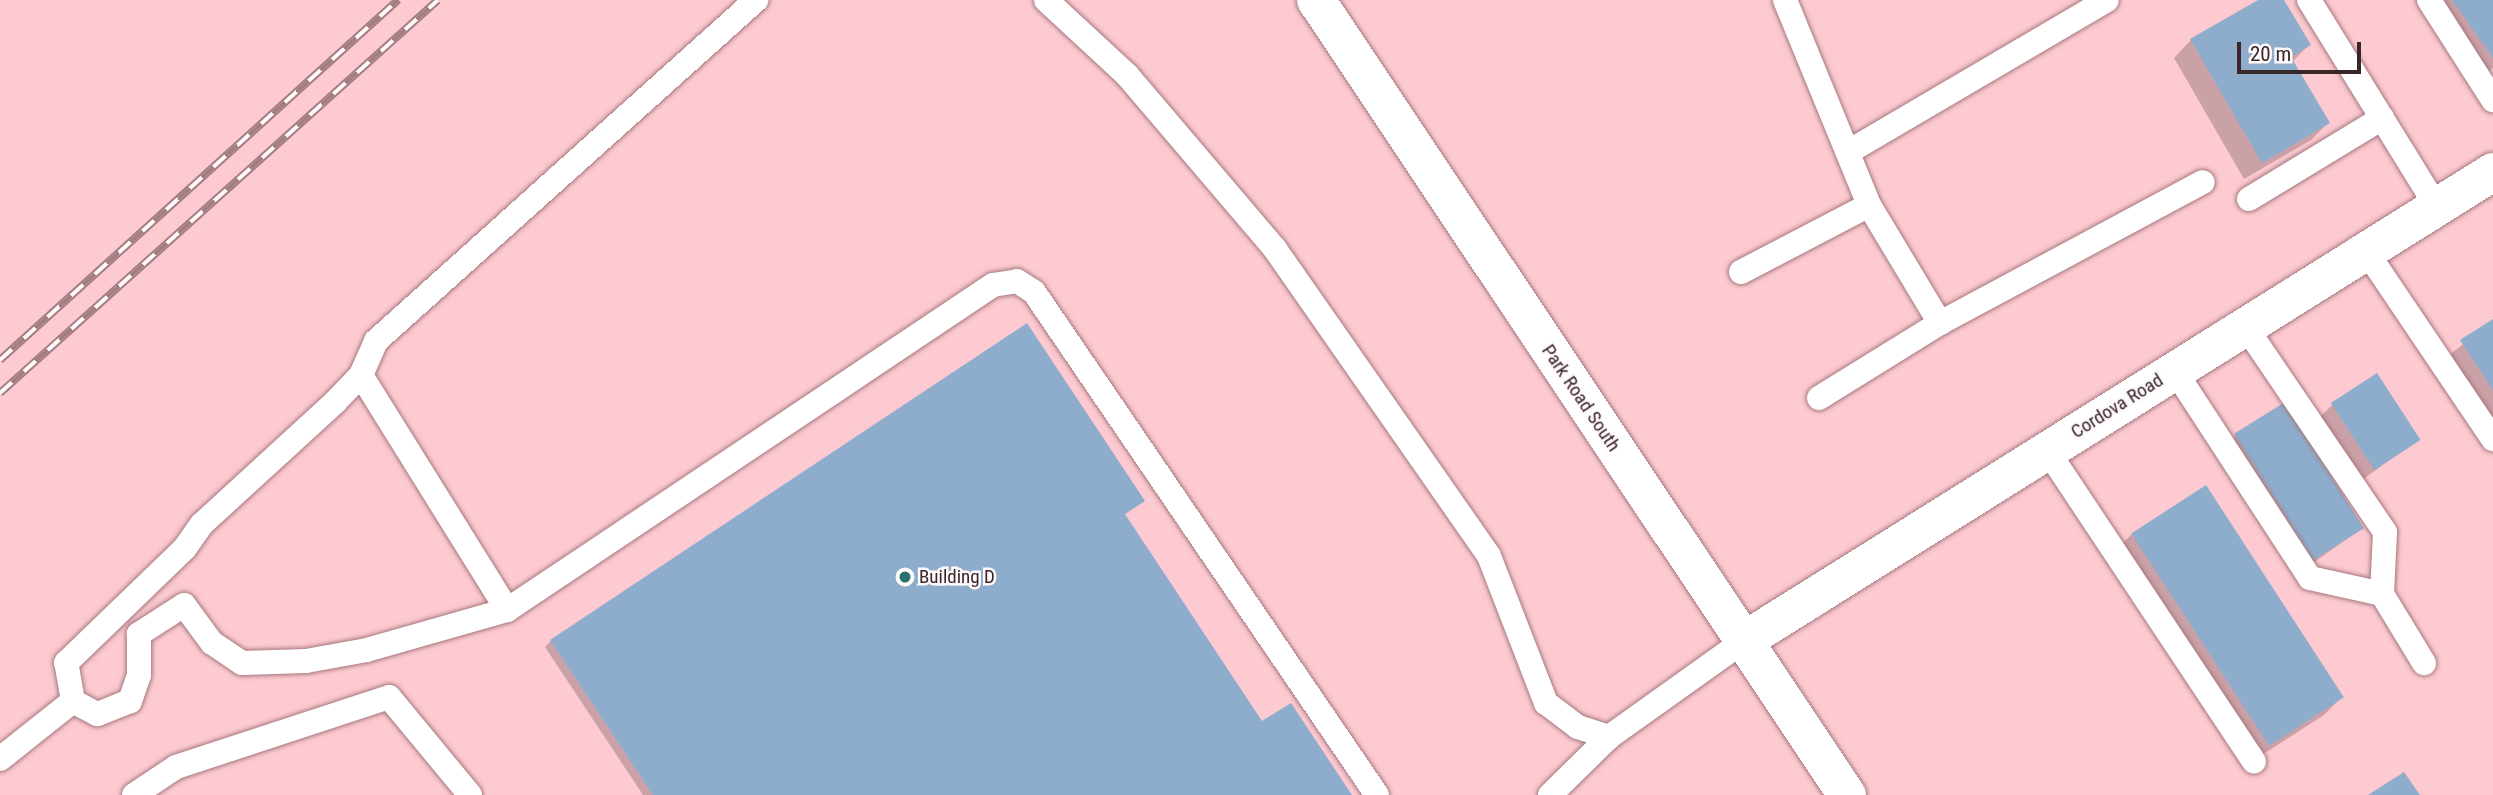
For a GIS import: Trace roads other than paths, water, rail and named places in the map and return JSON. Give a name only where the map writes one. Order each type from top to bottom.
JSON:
[{"type":"main road","name":"Park Road South","points":[[1316,0],[1742,642],[1847,795]]},
{"type":"main road","name":"Cordova Road","points":[[1742,642],[2493,172]]},
{"type":"lane","points":[[73,701],[66,663],[185,548],[202,524],[361,375],[376,341],[425,294],[756,0]]},
{"type":"lane","points":[[1046,0],[1127,75],[1275,249],[1489,556],[1546,703],[1578,727],[1609,737]]},
{"type":"lane","points":[[1785,0],[1869,205],[1940,323]]},
{"type":"lane","points":[[1847,152],[2107,0]]},
{"type":"lane","points":[[2309,0],[2437,207]]},
{"type":"lane","points":[[2429,0],[2493,100]]},
{"type":"lane","points":[[2249,199],[2382,118]]},
{"type":"lane","points":[[1819,398],[1940,323],[2203,182]]},
{"type":"lane","points":[[1741,272],[1869,205]]},
{"type":"lane","points":[[2366,251],[2493,439]]},
{"type":"lane","points":[[73,701],[97,714],[130,701],[139,675],[139,634],[184,605],[212,643],[242,663],[306,661],[366,650],[507,610],[993,285],[1017,281],[1034,292],[1377,795]]},
{"type":"lane","points":[[2245,326],[2385,532],[2382,594],[2424,663]]},
{"type":"lane","points":[[2175,371],[2310,578],[2382,594]]},
{"type":"lane","points":[[361,375],[507,610]]},
{"type":"lane","points":[[2047,450],[2254,761]]},
{"type":"lane","points":[[1550,795],[1609,737],[1742,642]]},
{"type":"lane","points":[[134,795],[176,767],[389,697],[470,795]]},
{"type":"lane","points":[[0,759],[73,701]]},
{"type":"railway","points":[[0,360],[398,0]]},
{"type":"railway","points":[[0,393],[438,0]]},
{"type":"place","name":"Building D","points":[[905,577]]}]
